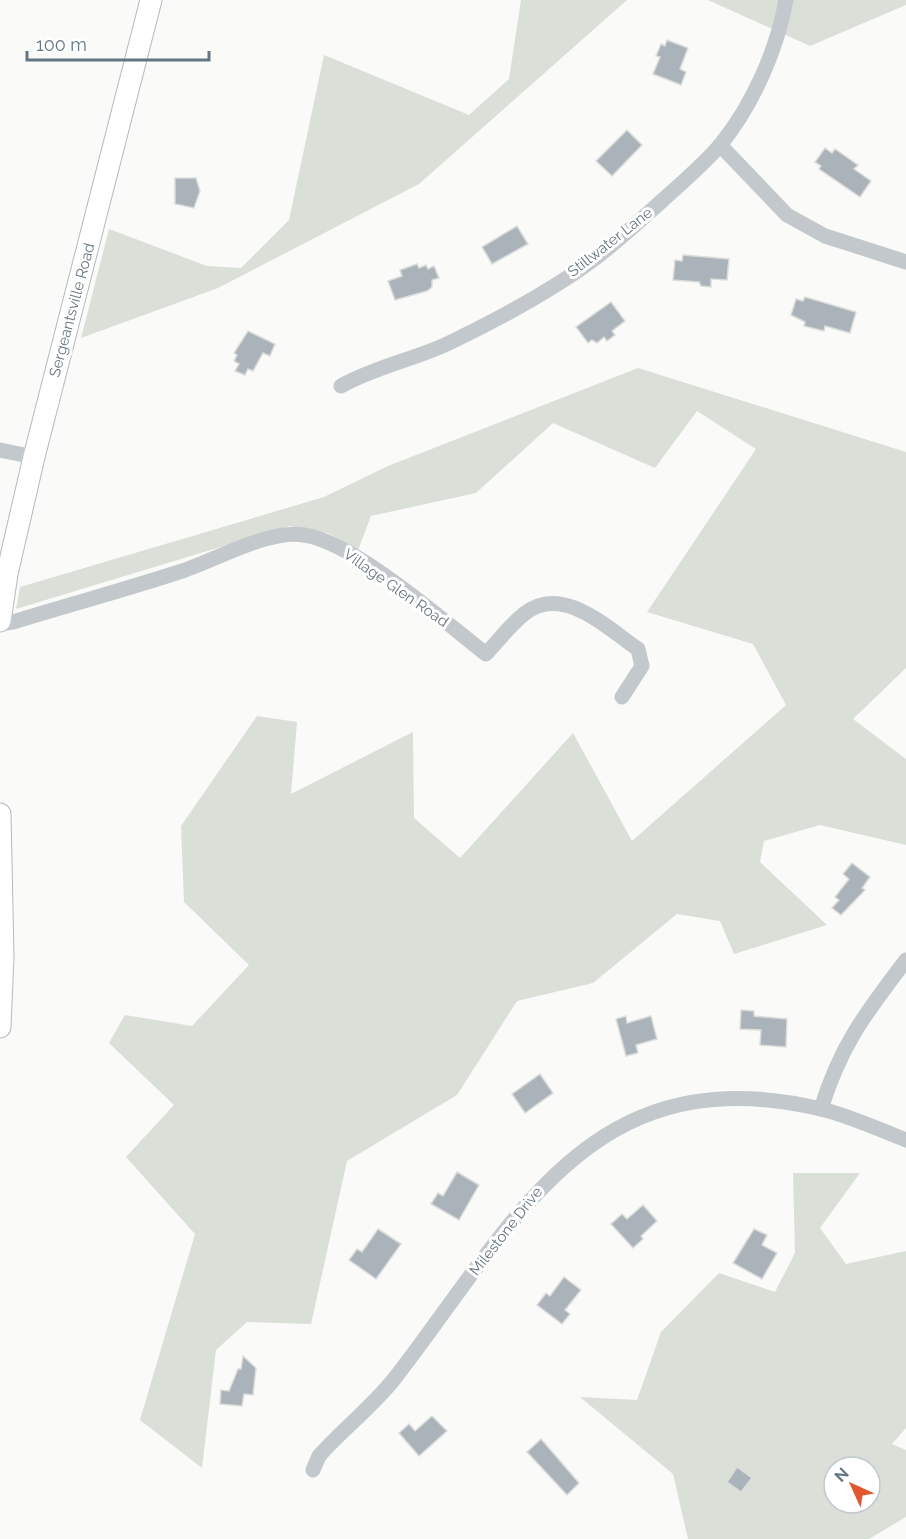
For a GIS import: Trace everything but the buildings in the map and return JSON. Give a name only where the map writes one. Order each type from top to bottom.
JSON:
[{"type":"main road","name":"Sergeantsville Road","points":[[0,622],[7,574],[34,457],[152,0]]},
{"type":"main road","points":[[0,814],[3,957],[0,1027]]},
{"type":"street","name":"Stillwater Lane","points":[[341,386],[368,372],[444,345],[546,291],[592,260],[630,229],[720,145],[764,72],[783,19],[786,0]]},
{"type":"street","points":[[720,145],[787,215],[825,236],[906,262]]},
{"type":"street","points":[[0,450],[34,457]]},
{"type":"street","name":"Village Glen Road","points":[[0,622],[13,622],[180,572],[264,540],[303,535],[329,543],[354,556],[426,607],[486,654],[533,607],[551,602],[573,607],[638,649],[642,666],[622,697]]},
{"type":"street","points":[[821,1109],[832,1074],[847,1041],[906,960]]},
{"type":"street","name":"Milestone Drive","points":[[313,1470],[319,1456],[395,1378],[520,1210],[548,1180],[578,1154],[633,1121],[691,1102],[750,1098],[821,1109],[906,1140]]},
{"type":"shaded area","points":[[521,0],[627,0],[419,184],[218,288],[81,338],[109,229],[207,266],[241,268],[289,220],[324,55],[469,115],[509,79]]},
{"type":"shaded area","points":[[708,0],[906,0],[906,5],[810,46]]},
{"type":"shaded area","points":[[638,368],[906,452],[906,668],[853,719],[906,759],[906,845],[820,825],[764,841],[760,862],[827,925],[734,954],[720,921],[677,914],[593,983],[517,1001],[457,1095],[347,1161],[311,1324],[247,1322],[216,1350],[202,1468],[140,1420],[195,1234],[126,1157],[174,1105],[109,1043],[125,1015],[192,1026],[249,965],[184,902],[181,826],[257,716],[297,722],[291,794],[413,732],[414,818],[460,858],[573,733],[632,841],[786,705],[753,644],[647,612],[756,449],[697,411],[655,468],[553,423],[476,493],[371,516],[358,550],[328,533],[290,526],[16,609],[20,587],[324,497],[388,466]]},
{"type":"shaded area","points":[[793,1173],[860,1173],[820,1228],[846,1264],[906,1251],[906,1428],[892,1444],[906,1450],[906,1517],[869,1539],[688,1539],[673,1474],[580,1397],[637,1400],[661,1332],[719,1273],[775,1292],[795,1253]]}]
